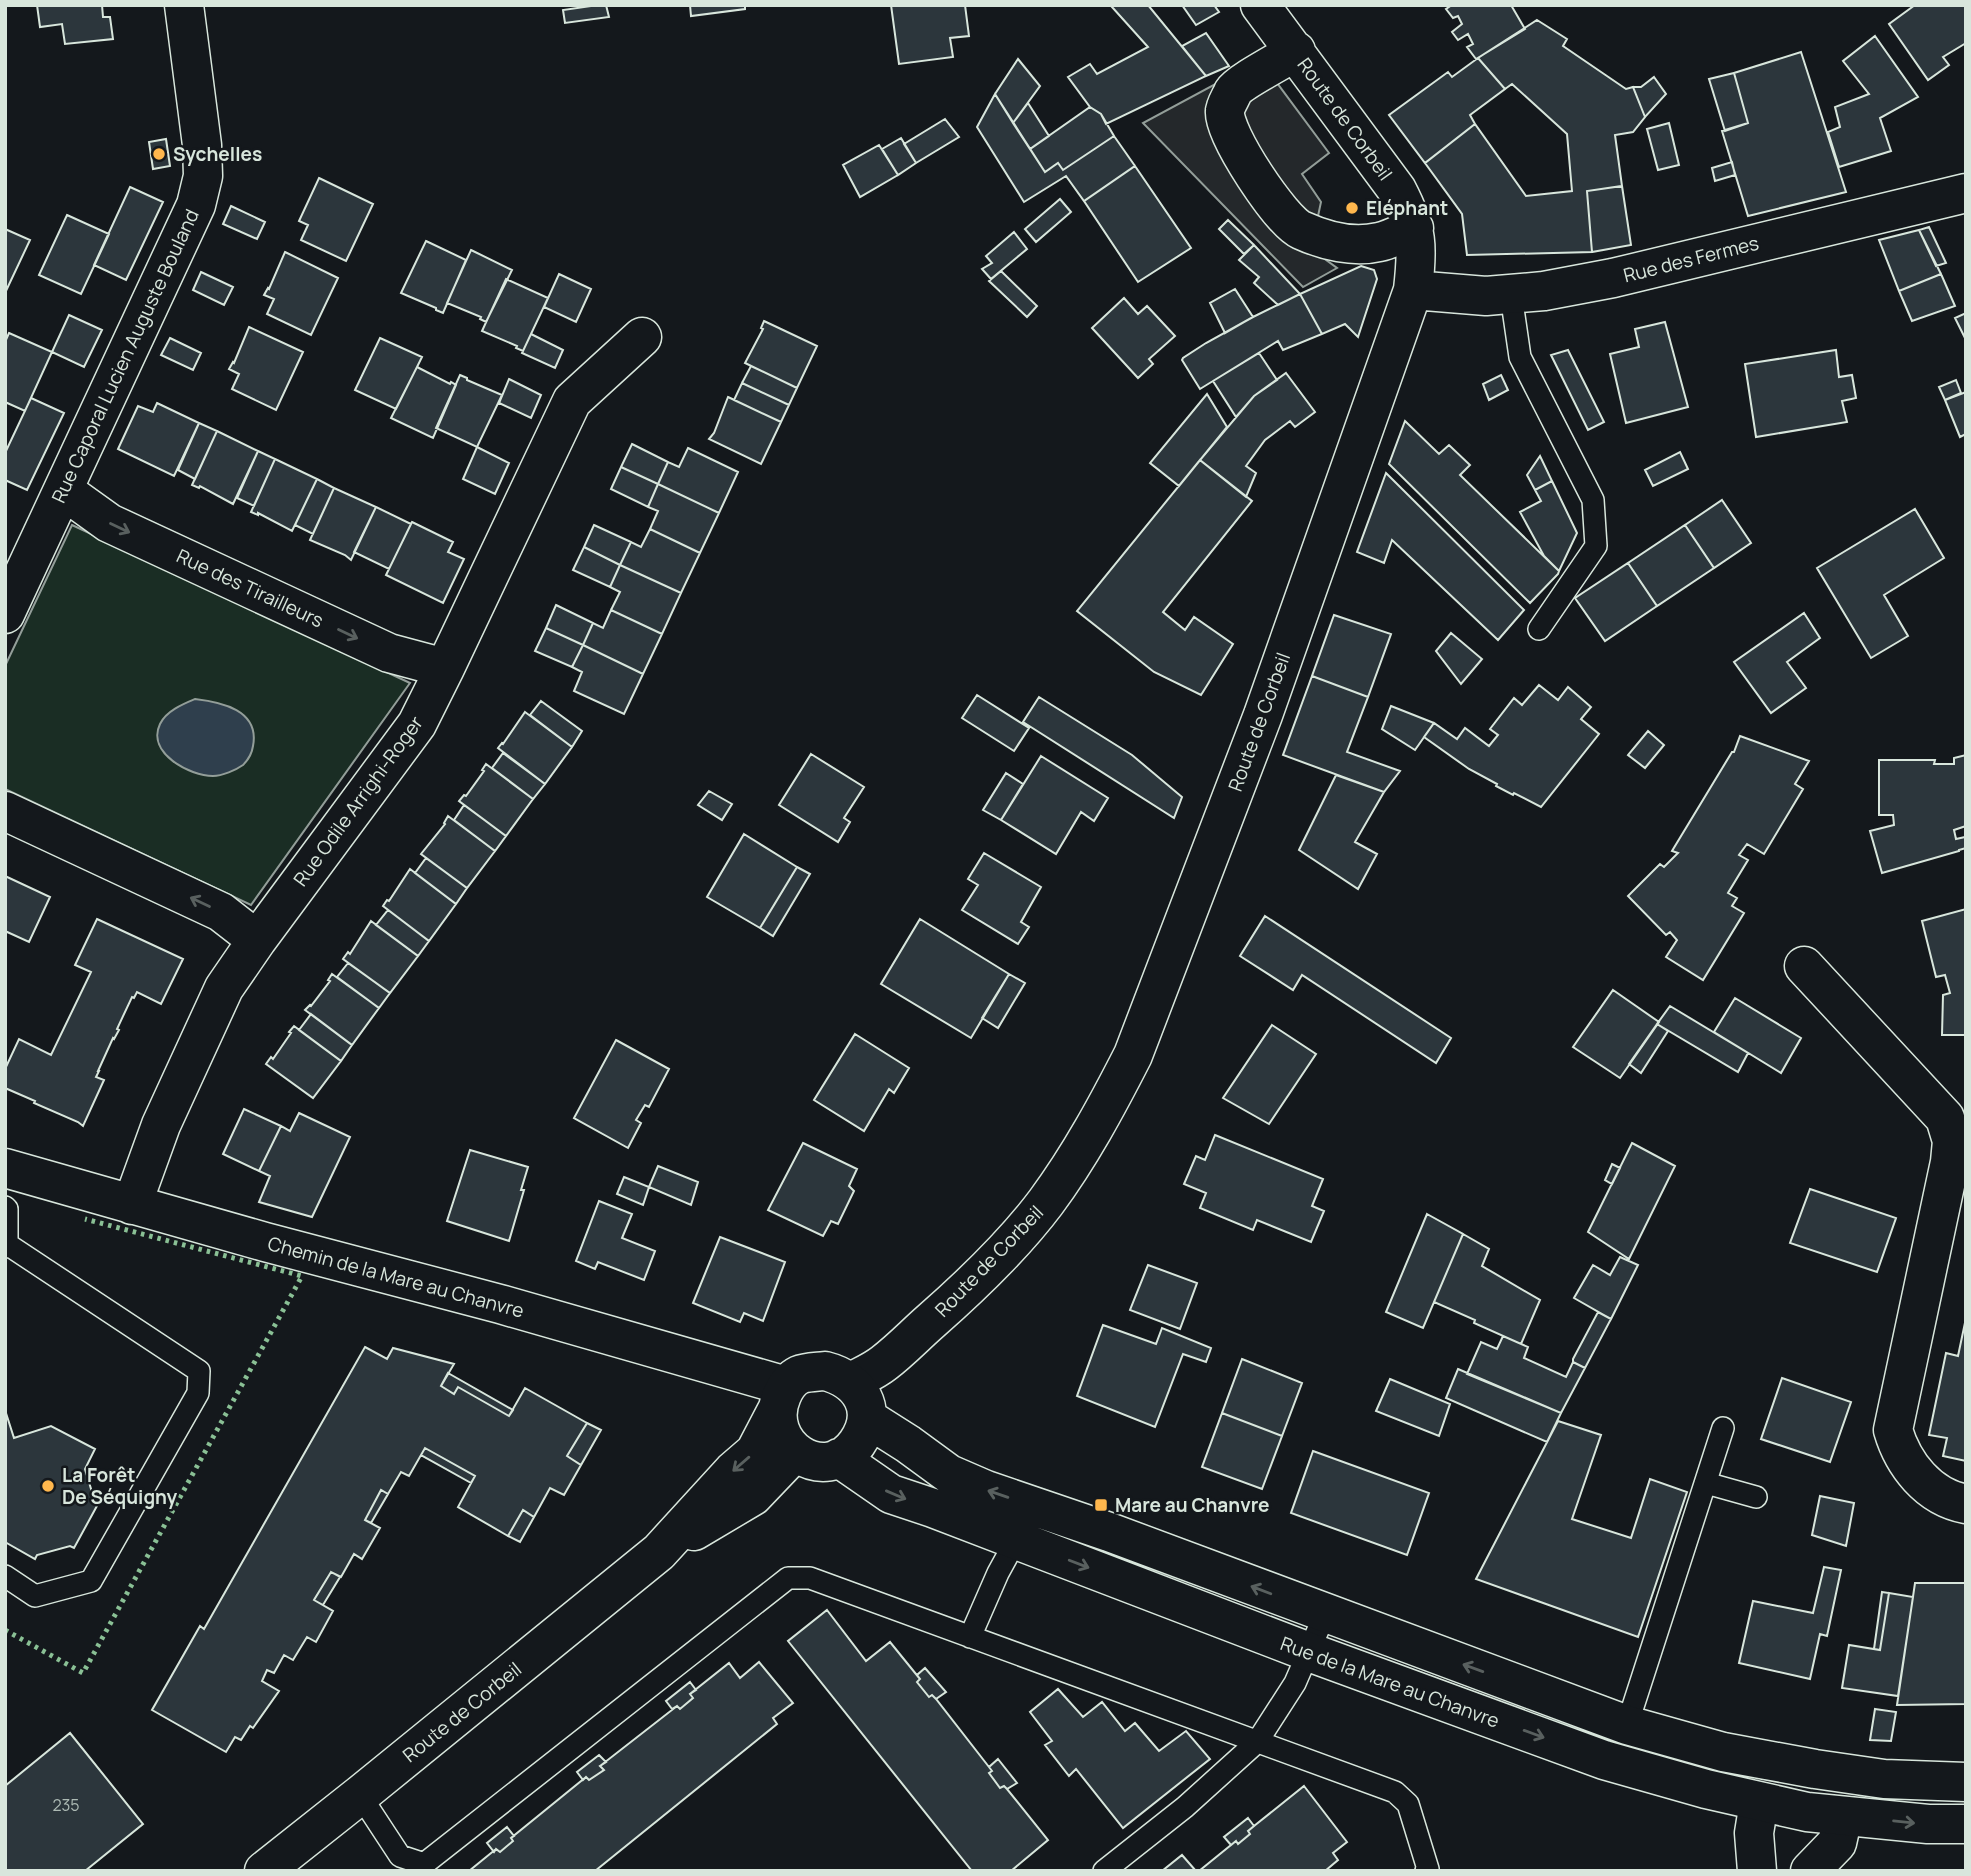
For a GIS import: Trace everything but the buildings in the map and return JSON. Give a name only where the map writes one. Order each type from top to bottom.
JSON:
[{"type":"street","name":"Rue Caporal Lucien Auguste Bouland","points":[[5,614],[196,205],[203,176],[202,145],[184,5]]},
{"type":"street","name":"Route de Corbeil","points":[[851,1382],[882,1365],[963,1293],[1005,1250],[1045,1203],[1107,1107],[1133,1055],[1262,715],[1413,290],[1417,255],[1414,228],[1397,190],[1260,5]]},
{"type":"street","points":[[1296,51],[1235,88],[1224,112],[1229,133],[1241,157],[1298,229],[1335,242],[1360,243],[1380,242],[1414,228]]},
{"type":"street","name":"Rue des Fermes","points":[[1413,290],[1486,296],[1544,291],[1613,278],[1966,193]]},
{"type":"street","name":"Rue Odile Arrighi-Roger","points":[[132,1205],[161,1125],[224,988],[417,724],[572,401],[642,337]]},
{"type":"street","name":"Rue des Tirailleurs","points":[[63,490],[109,523],[389,653],[445,668]]},
{"type":"street","points":[[5,811],[221,912],[257,940]]},
{"type":"street","points":[[1804,966],[1945,1118],[1952,1141],[1950,1162],[1893,1430],[1906,1462],[1918,1476],[1944,1495],[1966,1504]]},
{"type":"street","name":"Chemin de la Mare au Chanvre","points":[[5,1168],[500,1304],[782,1397]]},
{"type":"street","points":[[825,1371],[839,1374],[851,1382],[866,1405],[867,1418],[863,1434],[853,1449],[839,1458],[827,1461],[813,1461],[794,1452],[782,1437],[778,1423],[782,1397],[798,1375],[825,1371]]},
{"type":"street","name":"Route de Corbeil","points":[[264,1871],[659,1552],[733,1471],[755,1452],[782,1397]]},
{"type":"street","points":[[867,1418],[949,1474],[986,1490],[1108,1532],[1627,1725],[1723,1752],[1815,1769],[1884,1779],[1950,1782]]},
{"type":"street","name":"Route de Corbeil","points":[[659,1552],[753,1496],[794,1452]]},
{"type":"street","name":"Rue de la Mare au Chanvre","points":[[839,1458],[891,1494],[1604,1760],[1706,1789],[1764,1792],[1807,1812],[1845,1806],[1928,1824],[1966,1824]]},
{"type":"street","points":[[1723,1752],[1743,1775],[1764,1792],[1754,1833],[1757,1871]]},
{"type":"street","points":[[1810,1871],[1837,1843],[1845,1806],[1906,1796],[1950,1782]]},
{"type":"lane","points":[[1511,295],[1520,357],[1593,500],[1595,547],[1539,629]]},
{"type":"lane","points":[[5,1207],[8,1209],[6,1246],[199,1371],[198,1393],[91,1581],[35,1596],[5,1576]]},
{"type":"lane","points":[[1627,1725],[1723,1428]]},
{"type":"lane","points":[[1706,1483],[1756,1497]]},
{"type":"lane","points":[[970,1637],[998,1573],[1026,1524],[1108,1532]]},
{"type":"lane","points":[[360,1796],[400,1856],[424,1864],[788,1578],[810,1578],[1395,1793],[1408,1804],[1428,1869],[1426,1871]]},
{"type":"lane","points":[[1104,1871],[1185,1807],[1257,1742],[1295,1683],[1325,1614]]},
{"type":"green space","points":[[72,525],[410,683],[251,905],[5,789],[5,666]]},
{"type":"shaded area","points":[[1260,60],[1329,153],[1302,174],[1321,202],[1311,249],[1337,268],[1303,287],[1143,123]]},
{"type":"water","points":[[195,699],[236,710],[251,724],[253,746],[243,765],[220,775],[204,775],[182,767],[165,753],[157,735],[160,724],[171,712]]},
{"type":"hedge","points":[[5,1630],[83,1673],[302,1276],[85,1219]]},
{"type":"place","name":"Sychelles","points":[[159,154]]},
{"type":"place","name":"Eléphant","points":[[1352,208]]},
{"type":"place","name":"La Forêt De Séquigny","points":[[48,1486]]},
{"type":"place","name":"Mare au Chanvre","points":[[1101,1505]]}]
